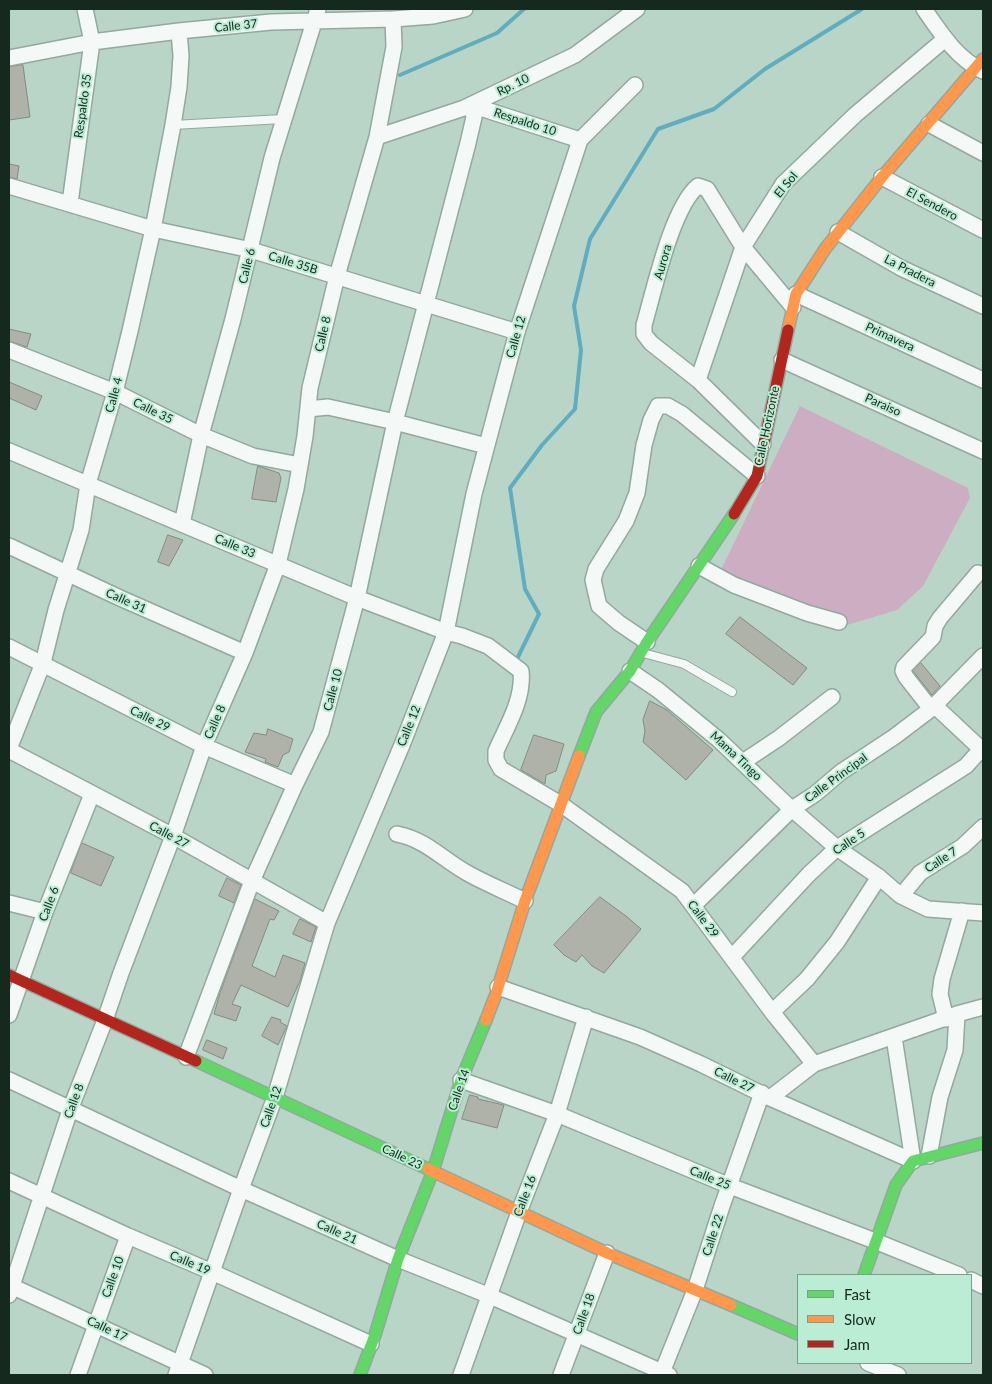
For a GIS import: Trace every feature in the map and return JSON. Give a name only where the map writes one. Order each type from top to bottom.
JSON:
[{"type":"street","name":"Respaldo 35","points":[[70,203],[92,42],[85,9]]},
{"type":"street","name":"Calle 37","points":[[9,58],[92,42],[271,22],[317,14],[393,19],[433,16],[465,9]]},
{"type":"street","name":"Rp. 10","points":[[377,137],[471,105],[575,55],[637,9]]},
{"type":"street","points":[[924,9],[945,39],[981,66]]},
{"type":"street","name":"Calle 6","points":[[182,524],[200,435],[233,319],[283,119],[317,14]]},
{"type":"street","name":"Calle 8","points":[[10,1289],[70,1110],[105,1020],[120,973],[173,836],[204,746],[245,653],[278,564],[300,465],[310,388],[337,276],[377,137],[394,47],[393,19]]},
{"type":"street","name":"Calle 4","points":[[9,749],[43,663],[67,573],[81,530],[88,484],[115,392],[153,229],[173,126],[179,87],[181,56],[179,31]]},
{"type":"street","name":"El Sol","points":[[698,380],[743,248],[783,184],[855,115],[945,39]]},
{"type":"street","name":"Calle Horizonte","points":[[562,806],[596,712],[630,671],[644,647],[723,532],[757,476],[794,300],[825,248],[882,177],[981,66]]},
{"type":"street","name":"Calle 12","points":[[178,1369],[241,1189],[276,1097],[327,923],[402,745],[446,632],[474,494],[517,332],[580,140],[635,84]]},
{"type":"street","name":"Respaldo 10","points":[[471,105],[580,140]]},
{"type":"street","name":"Calle 10","points":[[186,1057],[252,881],[321,732],[357,598],[395,422],[474,117],[471,105]]},
{"type":"street","points":[[929,124],[983,153]]},
{"type":"street","name":"El Sendero","points":[[882,177],[983,230]]},
{"type":"street","name":"Calle 35B","points":[[9,186],[153,229],[250,250],[517,332]]},
{"type":"street","name":"Aurora","points":[[698,380],[651,343],[644,334],[644,325],[671,232],[690,193],[698,186],[707,189],[743,248]]},
{"type":"street","name":"La Pradera","points":[[838,232],[901,268],[983,306]]},
{"type":"street","points":[[743,248],[794,300]]},
{"type":"street","name":"Primavera","points":[[794,300],[983,380]]},
{"type":"street","name":"Calle 35","points":[[9,350],[115,392],[200,435],[253,456],[300,465]]},
{"type":"street","name":"Paraiso","points":[[782,360],[983,451]]},
{"type":"street","points":[[698,380],[763,444]]},
{"type":"street","points":[[644,647],[599,606],[593,580],[596,569],[626,521],[637,493],[639,467],[644,445],[651,420],[658,406],[668,406],[682,414],[757,476]]},
{"type":"street","points":[[308,409],[328,407],[486,446]]},
{"type":"street","name":"Calle 33","points":[[9,450],[357,598],[446,632],[462,636]]},
{"type":"street","name":"Calle 31","points":[[9,546],[245,653]]},
{"type":"street","points":[[700,566],[734,585],[807,613],[839,622]]},
{"type":"street","points":[[978,573],[940,618],[935,626],[933,637],[904,667],[903,671],[933,707],[982,748]]},
{"type":"street","name":"Calle 29","points":[[462,636],[488,646],[521,671],[522,684],[518,700],[496,751],[496,760],[500,769],[562,806],[682,891],[772,1012],[814,1064]]},
{"type":"street","name":"Calle 29","points":[[9,647],[204,746],[295,785]]},
{"type":"street","name":"Calle Principal","points":[[694,905],[792,809],[933,707],[983,656]]},
{"type":"street","name":"Mama Tingo","points":[[630,671],[658,690],[719,740],[836,848],[879,877],[901,896],[928,909],[983,912]]},
{"type":"street","points":[[743,762],[779,738],[832,697]]},
{"type":"street","name":"Calle 5","points":[[732,957],[809,874],[836,848],[966,766],[982,748]]},
{"type":"street","name":"Calle 27","points":[[9,749],[173,836],[327,923]]},
{"type":"street","name":"Calle 6","points":[[9,1015],[15,978],[45,912],[92,794]]},
{"type":"street","name":"Calle 14","points":[[360,1375],[398,1259],[433,1171],[461,1080],[498,987],[526,901],[562,806]]},
{"type":"street","name":"Calle 7","points":[[901,896],[920,874],[963,846],[983,826]]},
{"type":"street","points":[[397,834],[428,846],[468,874],[526,901]]},
{"type":"street","points":[[772,1012],[807,979],[837,942],[879,877]]},
{"type":"street","points":[[9,903],[45,912]]},
{"type":"street","points":[[930,1156],[940,1097],[955,1050],[951,1017],[940,994],[942,979],[962,911]]},
{"type":"street","name":"Calle 23","points":[[15,978],[276,1097],[607,1253],[797,1334]]},
{"type":"street","name":"Calle 27","points":[[498,987],[586,1016],[640,1037],[766,1096],[913,1161]]},
{"type":"street","points":[[766,1096],[814,1064],[983,1007]]},
{"type":"street","name":"Calle 16","points":[[462,1375],[519,1212],[557,1114],[586,1016]]},
{"type":"street","points":[[894,1037],[913,1161]]},
{"type":"street","name":"Calle 21","points":[[9,1080],[241,1189],[398,1259],[577,1334],[664,1374]]},
{"type":"street","name":"Calle 25","points":[[461,1080],[557,1114],[730,1186],[875,1240],[957,1274]]},
{"type":"street","name":"Calle 22","points":[[664,1374],[730,1186],[766,1096]]},
{"type":"street","points":[[864,1274],[896,1184],[913,1161],[977,1145],[983,1156]]},
{"type":"street","name":"Calle 19","points":[[9,1181],[371,1344]]},
{"type":"street","name":"Calle 10","points":[[78,1375],[128,1236]]},
{"type":"street","name":"Calle 18","points":[[562,1375],[607,1253]]},
{"type":"street","name":"Calle 17","points":[[10,1289],[96,1324],[178,1369],[205,1375]]},
{"type":"street","points":[[870,1364],[889,1374]]},
{"type":"lane","points":[[173,126],[283,119]]},
{"type":"lane","points":[[644,647],[684,664],[732,692]]},
{"type":"shaded area","points":[[800,406],[968,488],[970,498],[923,586],[897,610],[847,625],[818,620],[720,572]]},
{"type":"building","points":[[23,65],[30,117],[9,120],[9,67]]},
{"type":"building","points":[[9,164],[19,166],[17,179],[9,177]]},
{"type":"building","points":[[9,329],[31,334],[27,347],[9,341]]},
{"type":"building","points":[[9,382],[42,396],[36,410],[9,398]]},
{"type":"building","points":[[258,466],[279,473],[281,478],[276,502],[252,499]]},
{"type":"building","points":[[168,535],[183,540],[169,566],[158,562]]},
{"type":"building","points":[[740,617],[807,668],[793,685],[726,634]]},
{"type":"building","points":[[921,663],[940,686],[932,695],[913,671]]},
{"type":"building","points":[[650,701],[667,710],[713,750],[686,780],[643,742],[645,731],[643,720]]},
{"type":"building","points":[[268,729],[293,739],[289,752],[283,755],[278,767],[265,762],[266,759],[245,752],[254,733],[266,735]]},
{"type":"building","points":[[534,735],[564,744],[556,771],[546,775],[545,784],[521,770]]},
{"type":"building","points":[[82,843],[114,857],[101,886],[71,873]]},
{"type":"building","points":[[227,878],[241,885],[234,903],[219,896]]},
{"type":"building","points":[[600,897],[641,929],[604,973],[592,966],[582,955],[576,962],[564,955],[554,945]]},
{"type":"building","points":[[255,899],[279,911],[274,920],[270,919],[252,966],[275,977],[283,955],[305,963],[300,981],[288,1007],[241,985],[232,1004],[241,1007],[236,1021],[214,1014]]},
{"type":"building","points":[[300,919],[316,927],[311,942],[293,934]]},
{"type":"building","points":[[272,1017],[281,1020],[280,1022],[287,1026],[278,1045],[262,1036]]},
{"type":"building","points":[[207,1040],[227,1048],[223,1059],[203,1050]]},
{"type":"building","points":[[470,1095],[478,1097],[478,1099],[504,1105],[497,1128],[462,1119]]},
{"type":"waterway","points":[[400,75],[497,33],[524,9]]},
{"type":"waterway","points":[[518,657],[539,614],[525,589],[510,488],[542,445],[575,409],[581,350],[574,306],[590,239],[658,129],[714,109],[765,69],[862,9]]},
{"type":"traffic: fast","points":[[579,756],[596,712],[630,671],[647,642],[734,514]]},
{"type":"traffic: fast","points":[[360,1375],[375,1335],[398,1259],[433,1171],[461,1080],[486,1020]]},
{"type":"traffic: fast","points":[[196,1061],[428,1169]]},
{"type":"traffic: fast","points":[[864,1274],[896,1185],[913,1161],[983,1143]]},
{"type":"traffic: fast","points":[[731,1305],[797,1334]]},
{"type":"traffic: slow","points":[[788,330],[796,294],[825,249],[882,177],[983,59]]},
{"type":"traffic: slow","points":[[486,1020],[525,901],[579,756]]},
{"type":"traffic: slow","points":[[428,1169],[607,1253],[731,1305]]},
{"type":"traffic: jam","points":[[734,514],[757,476],[788,330]]},
{"type":"traffic: jam","points":[[9,975],[196,1061]]}]
